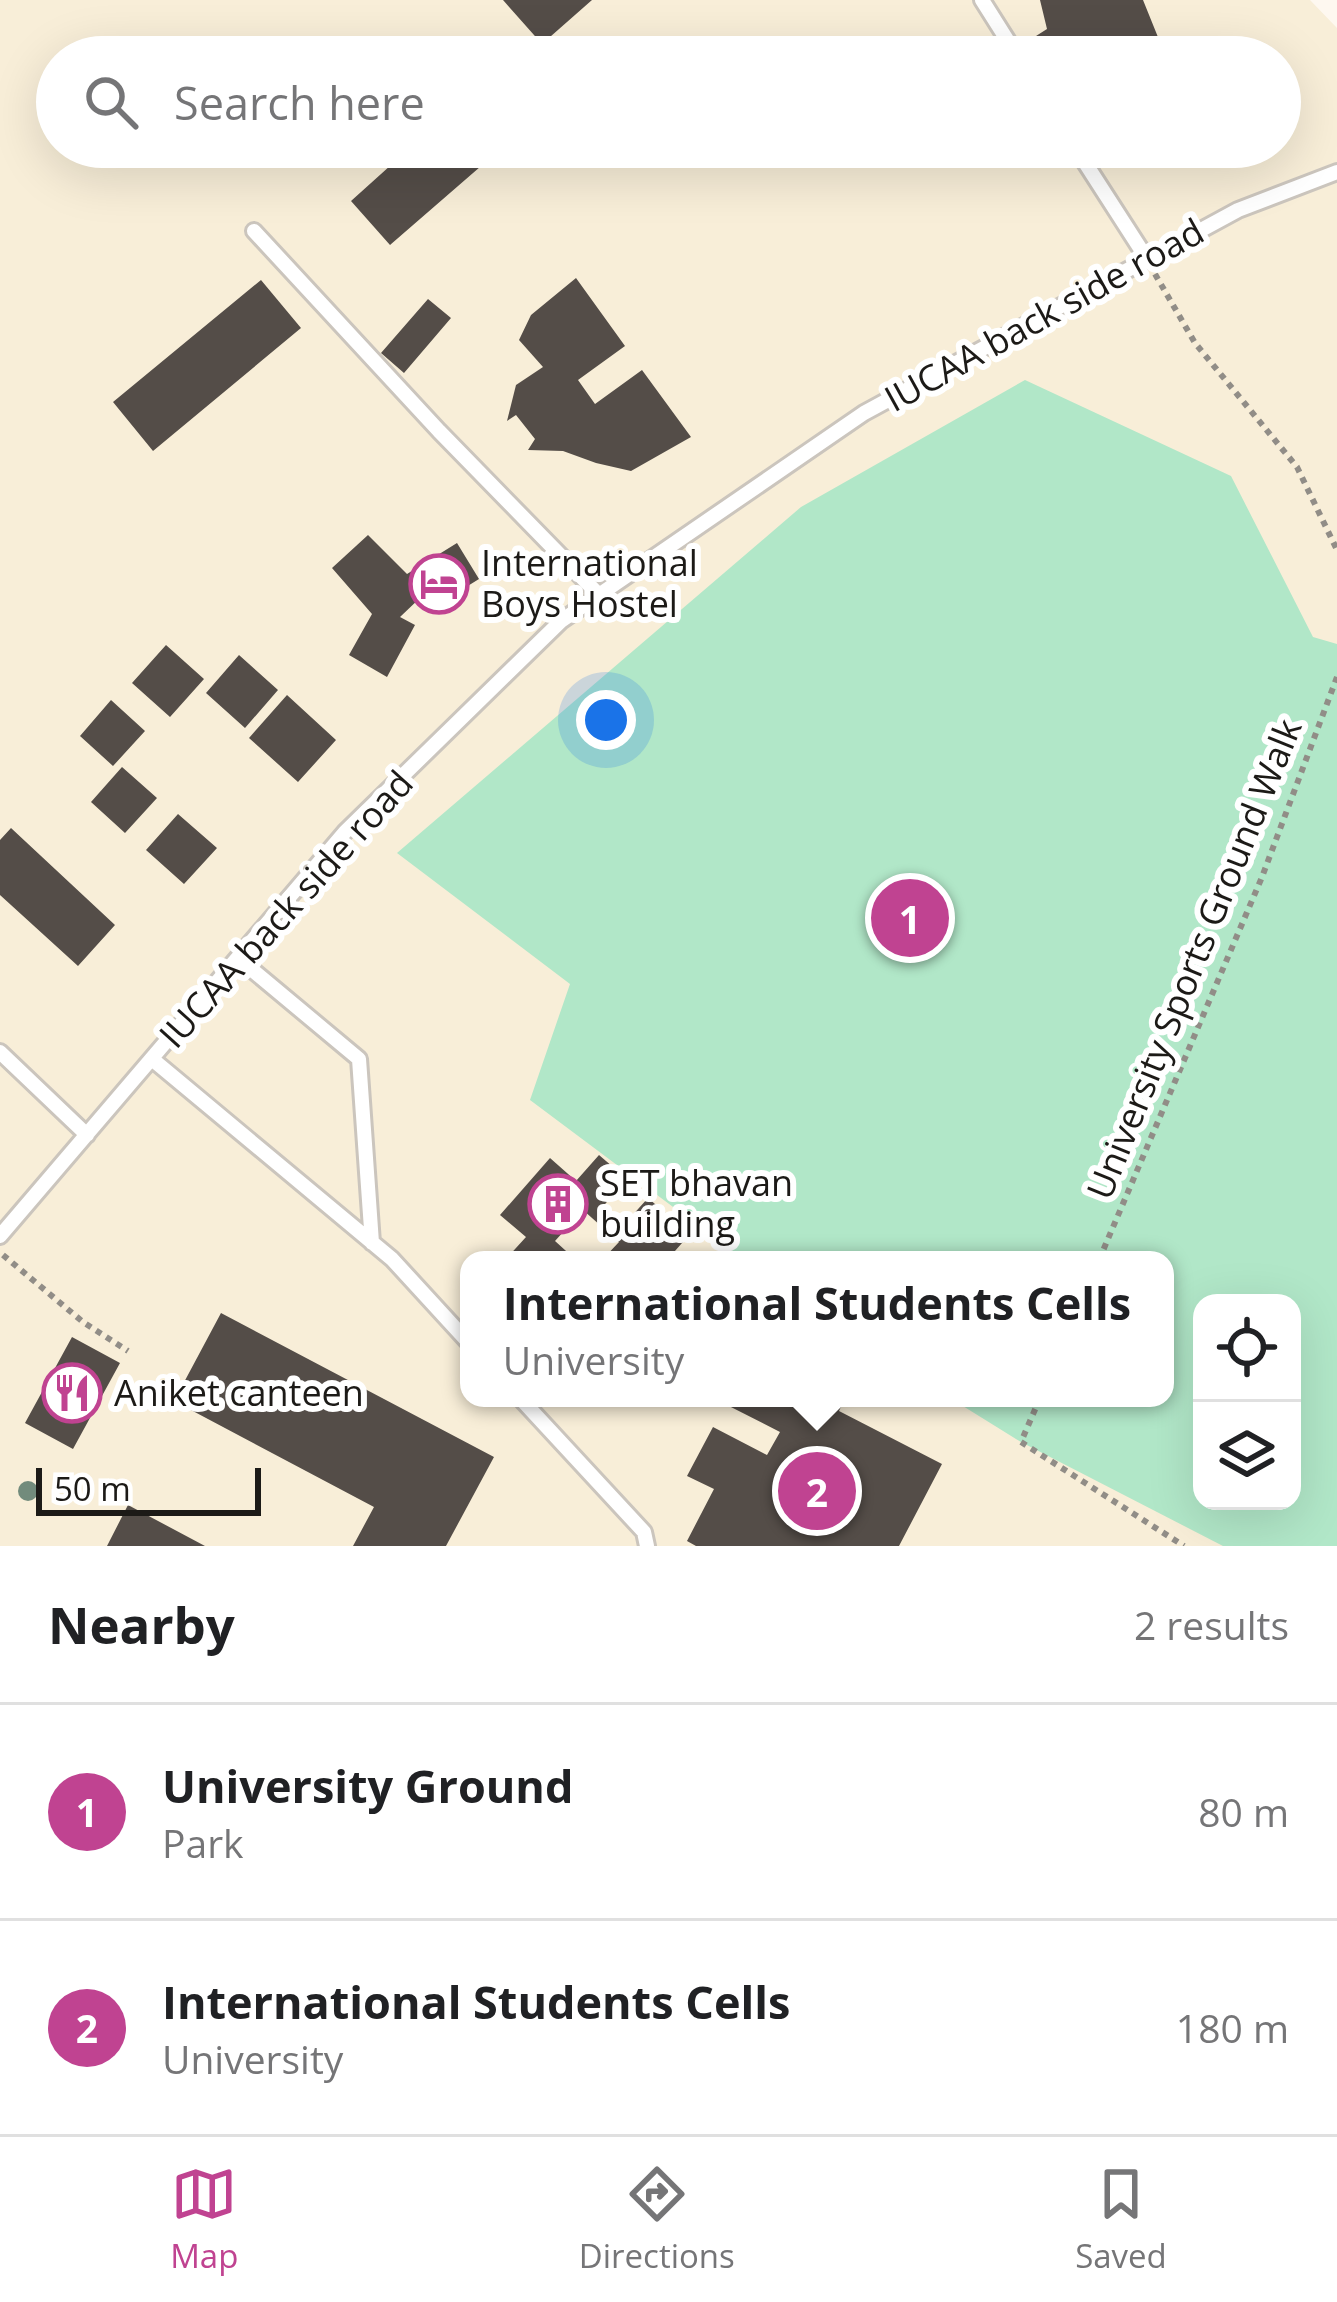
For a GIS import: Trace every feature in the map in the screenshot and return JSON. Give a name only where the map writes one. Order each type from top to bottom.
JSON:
[{"type":"lane","points":[[982,0],[1005,36]]},
{"type":"lane","points":[[1089,168],[1147,259]]},
{"type":"lane","name":"IUCAA back side road","points":[[0,1236],[345,832],[560,621],[865,412],[1238,209],[1337,172]]},
{"type":"lane","points":[[254,231],[599,595]]},
{"type":"lane","points":[[238,958],[359,1059],[372,1243]]},
{"type":"lane","points":[[0,1052],[87,1135]]},
{"type":"lane","points":[[152,1059],[392,1259],[460,1332]]},
{"type":"lane","points":[[528,1407],[644,1532],[647,1546]]},
{"type":"path","points":[[1147,259],[1195,343],[1297,467],[1337,550]]},
{"type":"path","name":"University Sports Ground Walk","points":[[1103,1251],[1262,877],[1337,677]]},
{"type":"path","points":[[0,1253],[83,1322],[128,1351]]},
{"type":"path","points":[[1036,1407],[1021,1442],[1184,1546]]},
{"type":"shaded area","points":[[0,0],[1310,0],[1337,28],[1337,1546],[0,1546]]},
{"type":"green space","points":[[1025,380],[1231,476],[1313,637],[1337,644],[1337,1546],[1223,1546],[1021,1442],[965,1407],[1174,1407],[1174,1251],[732,1251],[530,1100],[570,984],[397,853],[801,507]]},
{"type":"building","points":[[503,0],[592,0],[551,36],[535,36]]},
{"type":"building","points":[[1040,0],[1143,0],[1158,36],[1036,36],[1047,29]]},
{"type":"building","points":[[388,168],[479,168],[390,245],[351,201]]},
{"type":"building","points":[[576,278],[625,346],[578,380],[595,404],[642,370],[691,437],[631,471],[563,451],[528,450],[535,439],[516,415],[507,421],[516,385],[543,367],[519,340],[531,315]]},
{"type":"building","points":[[261,280],[301,328],[153,451],[113,402]]},
{"type":"building","points":[[428,299],[451,318],[404,373],[381,353]]},
{"type":"building","points":[[368,535],[407,574],[457,543],[479,579],[429,610],[421,597],[400,617],[415,625],[387,677],[349,655],[372,614],[332,568]]},
{"type":"building","points":[[166,645],[204,679],[170,717],[132,683]]},
{"type":"building","points":[[239,655],[278,690],[245,728],[206,693]]},
{"type":"building","points":[[287,695],[336,740],[298,782],[249,738]]},
{"type":"building","points":[[111,700],[145,731],[113,766],[80,736]]},
{"type":"building","points":[[122,767],[157,798],[125,833],[91,802]]},
{"type":"building","points":[[178,814],[217,848],[184,884],[146,850]]},
{"type":"building","points":[[11,828],[115,925],[78,966],[0,895],[0,840]]},
{"type":"building","name":"SET bhavan building","points":[[599,1155],[627,1179],[599,1211],[620,1229],[648,1198],[690,1234],[675,1251],[610,1251],[619,1242],[583,1210],[555,1241],[566,1251],[513,1251],[526,1237],[500,1215],[550,1158],[576,1181]]},
{"type":"building","points":[[221,1313],[494,1457],[446,1546],[353,1546],[374,1507],[174,1401]]},
{"type":"building","name":"Aniket canteen","points":[[72,1337],[120,1363],[73,1449],[25,1423]]},
{"type":"building","points":[[731,1407],[841,1407],[839,1411],[942,1464],[899,1546],[696,1546],[687,1541],[714,1489],[687,1476],[713,1427],[767,1455],[780,1432]]},
{"type":"building","points":[[128,1505],[205,1546],[107,1546]]},
{"type":"place","name":"International Boys Hostel","points":[[439,584]]},
{"type":"place","name":"University Ground","points":[[910,918]]},
{"type":"place","name":"SET bhavan building","points":[[558,1204]]},
{"type":"place","name":"Aniket canteen","points":[[72,1393]]},
{"type":"place","name":"International Students Cells","points":[[817,1491]]}]
